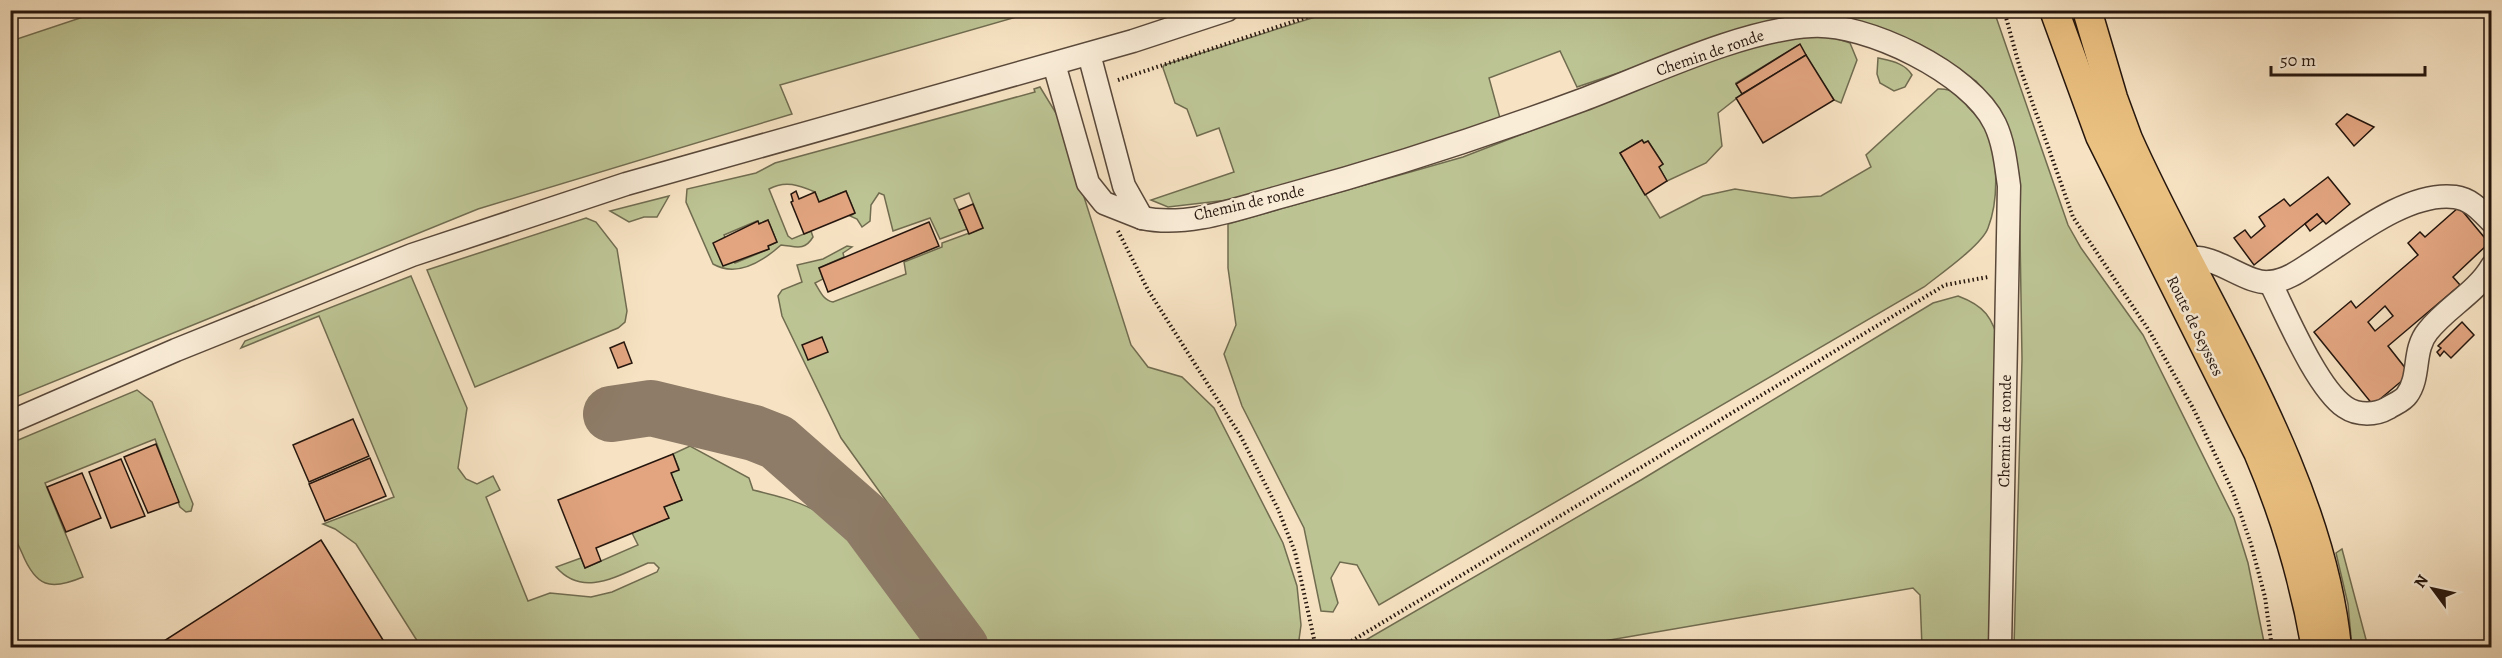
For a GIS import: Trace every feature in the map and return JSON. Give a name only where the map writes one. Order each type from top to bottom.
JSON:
[{"type":"main road","name":"Route de Seysses","points":[[2054,10],[2100,135],[2177,262],[2262,410],[2310,524],[2326,587],[2337,648]]},
{"type":"main road","name":"Route de Seysses","points":[[2087,10],[2113,98],[2128,139],[2177,262],[2279,501],[2306,594],[2316,648]]},
{"type":"lane","points":[[10,422],[176,350],[412,255],[626,184],[1089,54],[1227,10]]},
{"type":"lane","name":"Route de Seysses","points":[[2067,10],[2116,142],[2265,444],[2291,504],[2305,546],[2326,648]]},
{"type":"lane","name":"Chemin de ronde","points":[[1104,203],[1142,218],[1162,222],[1221,213],[1363,174],[1498,131],[1737,41],[1788,28],[1814,25],[1844,29],[1896,45],[1972,91],[1994,122],[2002,142],[2010,186],[2000,648]]},
{"type":"lane","points":[[1089,54],[1124,186],[1142,218]]},
{"type":"lane","points":[[1054,64],[1088,183],[1104,203]]},
{"type":"lane","points":[[2177,262],[2197,258],[2219,263],[2252,278],[2270,282],[2293,275],[2390,213],[2433,197],[2456,197],[2473,203],[2492,222]]},
{"type":"lane","points":[[2270,282],[2321,380],[2345,408],[2364,414],[2379,414],[2406,397],[2416,379],[2419,349],[2427,332],[2483,280],[2492,266]]},
{"type":"path","points":[[1097,87],[1328,10]]},
{"type":"path","points":[[2004,10],[2019,64],[2073,217],[2150,332],[2193,408],[2233,492],[2252,544],[2265,597],[2272,648]]},
{"type":"path","points":[[1104,203],[1148,290],[1240,435],[1278,509],[1295,552],[1316,648]]},
{"type":"path","points":[[1340,648],[1945,285],[2009,273]]},
{"type":"green space","points":[[104,10],[1037,11],[780,85],[792,114],[478,209],[11,399],[11,41]]},
{"type":"green space","points":[[1334,11],[1994,11],[2068,225],[2081,248],[2143,335],[2234,518],[2248,563],[2265,647],[2014,647],[2022,359],[2019,174],[1995,104],[1976,81],[1897,36],[1739,32],[1577,87],[1560,51],[1489,78],[1500,118],[1340,173],[1228,200],[1168,207],[1151,200],[1234,172],[1219,128],[1197,136],[1187,109],[1175,103],[1164,65]]},
{"type":"green space","points":[[1829,36],[1850,43],[1857,60],[1841,103],[1834,100],[1799,45],[1736,83],[1742,94],[1718,113],[1722,146],[1706,163],[1667,181],[1659,167],[1663,164],[1648,141],[1644,143],[1642,140],[1620,153],[1660,218],[1703,196],[1735,189],[1792,198],[1821,196],[1871,167],[1866,155],[1938,89],[1943,89],[1959,96],[1980,120],[1992,147],[1996,175],[1994,204],[1988,228],[1978,243],[1924,287],[1379,605],[1357,565],[1340,562],[1331,578],[1338,603],[1333,612],[1321,611],[1304,528],[1242,406],[1224,354],[1236,325],[1228,268],[1228,224],[1463,157],[1770,38]]},
{"type":"green space","points":[[1878,58],[1897,63],[1909,71],[1912,75],[1905,87],[1894,91],[1880,83],[1877,74]]},
{"type":"green space","points":[[1040,87],[1059,118],[1131,345],[1148,367],[1182,377],[1214,408],[1283,543],[1297,586],[1301,625],[1298,647],[1256,647],[1253,645],[1249,648],[991,647],[841,438],[782,316],[778,296],[782,290],[802,282],[797,265],[823,259],[847,246],[852,247],[843,253],[844,257],[819,268],[823,279],[815,283],[822,295],[830,301],[833,302],[906,274],[904,262],[942,247],[942,243],[983,228],[969,193],[954,199],[967,229],[940,239],[930,218],[893,231],[884,195],[879,193],[871,205],[870,221],[862,227],[857,219],[850,216],[855,213],[846,191],[819,202],[815,192],[803,187],[792,184],[775,186],[769,189],[788,236],[792,239],[811,231],[813,237],[803,246],[781,245],[766,257],[740,269],[722,268],[713,264],[686,202],[687,189],[756,173],[775,163],[1035,92],[1034,89]],"holes":[[[768,220],[777,242],[768,246],[769,249],[735,263],[724,235],[757,221],[759,224]]]},
{"type":"green space","points":[[669,196],[657,217],[644,217],[629,222],[610,211]]},
{"type":"green space","points":[[586,218],[596,222],[617,249],[627,311],[625,322],[618,328],[475,387],[427,270]]},
{"type":"green space","points":[[411,276],[467,408],[458,468],[466,479],[477,484],[493,476],[500,490],[486,497],[528,601],[550,593],[591,597],[612,592],[657,572],[659,568],[654,563],[648,563],[612,578],[589,583],[566,576],[556,567],[581,558],[585,568],[638,545],[632,533],[668,518],[664,507],[682,500],[671,473],[679,469],[673,454],[690,446],[749,478],[753,490],[799,503],[830,521],[846,536],[876,573],[929,647],[421,647],[356,544],[335,529],[323,524],[394,497],[319,316],[241,348],[245,341]]},
{"type":"green space","points":[[1958,296],[1975,304],[1986,314],[1994,327],[2000,345],[1991,647],[1922,647],[1920,595],[1913,588],[1569,647],[1352,648],[1641,480],[1933,303]]},
{"type":"green space","points":[[137,390],[152,402],[193,504],[191,511],[186,512],[180,507],[155,439],[45,483],[83,577],[62,584],[45,583],[33,573],[27,564],[11,527],[9,493],[11,443]]},
{"type":"green space","points":[[2342,549],[2368,647],[2352,647],[2348,604],[2336,553]]},
{"type":"building","points":[[1800,44],[1806,55],[1742,94],[1736,84]]},
{"type":"building","points":[[1806,55],[1834,100],[1763,143],[1736,98]]},
{"type":"building","points":[[2347,114],[2374,127],[2354,146],[2336,124]]},
{"type":"building","points":[[1642,140],[1644,143],[1648,141],[1663,164],[1659,167],[1667,181],[1645,195],[1620,153]]},
{"type":"building","points":[[2328,177],[2350,204],[2326,224],[2317,214],[2254,265],[2234,238],[2245,230],[2251,238],[2265,226],[2259,217],[2284,199],[2290,206]]},
{"type":"building","points":[[796,191],[799,199],[815,192],[819,202],[846,191],[855,213],[804,234],[791,202],[793,201],[791,194]]},
{"type":"building","points":[[973,204],[983,228],[969,234],[959,210]]},
{"type":"building","points":[[2459,207],[2489,243],[2453,277],[2460,285],[2388,346],[2410,374],[2373,405],[2314,332],[2351,301],[2356,308],[2418,255],[2408,243],[2420,232],[2425,237]],"holes":[[[2385,306],[2393,316],[2375,331],[2368,322]]]},
{"type":"building","points":[[2317,214],[2323,221],[2310,231],[2305,224]]},
{"type":"building","points":[[768,220],[777,242],[768,246],[769,249],[723,266],[713,243],[758,221],[759,224]]},
{"type":"building","points":[[929,222],[939,246],[828,292],[819,268]]},
{"type":"building","points":[[2462,322],[2474,335],[2451,358],[2444,351],[2440,356],[2437,352],[2441,348],[2438,346]]},
{"type":"building","points":[[822,337],[828,352],[808,360],[802,345]]},
{"type":"building","points":[[624,342],[632,363],[618,368],[610,348]]},
{"type":"building","points":[[353,419],[369,456],[309,482],[293,445]]},
{"type":"building","points":[[156,444],[179,502],[148,513],[124,457]]},
{"type":"building","points":[[673,454],[679,470],[671,473],[682,500],[664,507],[669,518],[596,548],[601,561],[585,568],[558,500]]},
{"type":"building","points":[[370,458],[386,496],[325,521],[309,484]]},
{"type":"building","points":[[121,459],[145,516],[111,528],[89,472]]},
{"type":"building","points":[[82,473],[101,518],[66,532],[47,487]]},
{"type":"building","points":[[321,540],[388,648],[153,648]]},
{"type":"taxiway","points":[[611,414],[651,408],[754,433],[777,442],[868,522],[961,648]]}]
